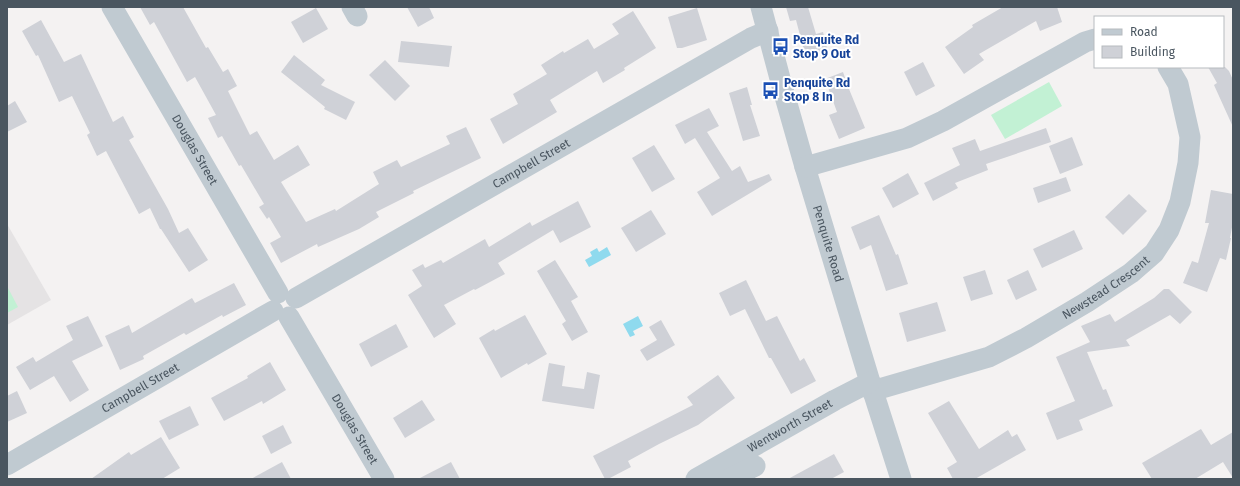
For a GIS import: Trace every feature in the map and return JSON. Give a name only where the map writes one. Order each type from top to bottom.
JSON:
[{"type":"street","name":"Douglas Street","points":[[112,7],[384,479]]},
{"type":"street","name":"Penquite Road","points":[[761,7],[805,167],[871,387],[901,479]]},
{"type":"street","name":"Campbell Street","points":[[7,465],[751,38],[768,31]]},
{"type":"street","points":[[805,167],[907,138],[943,121],[1085,42],[1094,39]]},
{"type":"street","name":"Newstead Crescent","points":[[871,387],[989,357],[1026,338],[1087,302],[1132,273],[1154,253],[1169,230],[1180,202],[1188,163],[1190,137],[1178,84],[1169,68]]},
{"type":"street","name":"Wentworth Street","points":[[707,476],[835,400],[871,387]]},
{"type":"street","name":"Wentworth Street","points":[[729,479],[755,466]]},
{"type":"shaded area","points":[[7,224],[51,300],[7,325]]},
{"type":"green space","points":[[1049,82],[1062,106],[1005,139],[991,115]]},
{"type":"green space","points":[[7,286],[18,307],[7,313]]},
{"type":"water","points":[[607,247],[611,255],[589,267],[585,260],[592,256],[590,252],[597,248],[599,252]]},
{"type":"water","points":[[638,316],[643,326],[633,331],[635,335],[630,337],[623,324]]},
{"type":"building","points":[[140,7],[183,7],[206,48],[208,47],[223,72],[228,69],[237,86],[228,91],[250,135],[257,131],[274,160],[298,145],[310,165],[281,182],[306,222],[335,209],[336,211],[379,184],[373,172],[397,160],[401,167],[450,144],[446,136],[466,127],[481,158],[413,191],[414,193],[376,212],[379,217],[359,229],[318,247],[317,244],[281,263],[270,243],[281,237],[269,217],[267,219],[259,207],[264,204],[241,165],[239,166],[222,136],[218,138],[208,118],[216,115],[195,77],[187,82],[154,22],[150,25]]},
{"type":"building","points":[[407,7],[429,7],[434,18],[418,27]]},
{"type":"building","points":[[786,7],[808,7],[816,34],[823,32],[828,52],[806,58],[796,20],[790,21]]},
{"type":"building","points":[[1003,7],[1057,7],[1062,22],[1040,31],[1036,21],[979,54],[984,60],[964,74],[945,47],[973,27],[972,25]]},
{"type":"building","points":[[316,8],[328,29],[303,43],[291,22]]},
{"type":"building","points":[[697,8],[707,40],[682,48],[677,48],[668,17]]},
{"type":"building","points":[[633,11],[656,48],[624,68],[625,70],[603,83],[597,71],[550,100],[557,112],[503,144],[490,119],[518,104],[513,94],[547,74],[541,65],[563,51],[564,53],[588,39],[594,49],[619,34],[612,24]]},
{"type":"building","points":[[41,20],[64,62],[81,54],[113,122],[123,116],[134,137],[129,140],[168,209],[179,233],[188,228],[208,260],[189,272],[160,229],[150,208],[139,214],[106,151],[97,156],[87,135],[90,133],[72,96],[59,102],[38,55],[36,56],[22,31]]},
{"type":"building","points":[[401,41],[452,46],[449,67],[398,62]]},
{"type":"building","points":[[294,55],[325,80],[321,85],[355,102],[346,120],[324,109],[325,107],[281,72]]},
{"type":"building","points":[[385,60],[410,86],[395,101],[369,75]]},
{"type":"building","points":[[923,62],[935,86],[916,96],[904,72]]},
{"type":"building","points":[[1225,67],[1229,71],[1233,80],[1233,127],[1214,85],[1217,83],[1209,68]]},
{"type":"building","points":[[843,72],[865,128],[839,139],[829,115],[837,112],[825,79]]},
{"type":"building","points":[[747,87],[752,105],[750,105],[760,136],[743,141],[729,93]]},
{"type":"building","points":[[15,101],[27,122],[7,132],[7,106]]},
{"type":"building","points":[[709,108],[719,126],[707,132],[732,171],[740,166],[748,182],[769,174],[772,180],[712,216],[697,192],[720,178],[695,138],[685,144],[675,125]]},
{"type":"building","points":[[1046,128],[1051,142],[986,164],[988,170],[955,183],[958,188],[933,201],[924,183],[960,165],[952,148],[975,139],[980,151]]},
{"type":"building","points":[[1072,137],[1083,165],[1060,174],[1049,146]]},
{"type":"building","points":[[654,145],[675,179],[652,192],[632,158]]},
{"type":"building","points":[[908,173],[919,194],[893,208],[882,188]]},
{"type":"building","points":[[1066,177],[1071,191],[1038,203],[1033,188]]},
{"type":"building","points":[[1211,190],[1233,194],[1233,222],[1226,260],[1220,258],[1207,292],[1183,283],[1192,261],[1198,263],[1209,223],[1205,223]]},
{"type":"building","points":[[1129,194],[1147,211],[1123,235],[1105,217]]},
{"type":"building","points":[[578,201],[591,227],[560,243],[553,230],[498,263],[505,274],[444,305],[456,324],[434,338],[408,295],[422,286],[412,270],[423,264],[425,268],[441,260],[443,263],[485,239],[489,247],[530,222],[532,226]]},
{"type":"building","points":[[651,210],[666,234],[636,252],[621,228]]},
{"type":"building","points":[[879,215],[896,255],[898,254],[908,284],[886,291],[871,245],[860,250],[851,227]]},
{"type":"building","points":[[1074,230],[1083,249],[1042,268],[1033,249]]},
{"type":"building","points":[[555,260],[578,297],[571,301],[588,332],[572,341],[562,324],[566,321],[537,271]]},
{"type":"building","points":[[985,270],[993,294],[971,301],[963,277]]},
{"type":"building","points":[[1028,270],[1037,290],[1016,300],[1007,280]]},
{"type":"building","points":[[746,280],[766,321],[777,316],[800,361],[804,358],[816,381],[791,394],[771,358],[769,358],[745,309],[730,316],[719,293]]},
{"type":"building","points":[[234,283],[246,305],[223,317],[222,315],[186,335],[184,333],[143,356],[144,359],[120,370],[105,336],[129,325],[132,333],[192,298],[195,303]]},
{"type":"building","points":[[1164,289],[1169,289],[1192,312],[1180,324],[1170,315],[1126,340],[1130,346],[1087,352],[1103,390],[1106,389],[1113,406],[1079,420],[1083,430],[1057,440],[1046,413],[1075,401],[1056,357],[1090,342],[1081,326],[1110,314],[1115,322],[1154,298]]},
{"type":"building","points":[[937,302],[946,331],[907,342],[899,313]]},
{"type":"building","points":[[525,315],[547,354],[528,365],[527,363],[501,378],[479,338],[494,329],[495,331]]},
{"type":"building","points":[[88,316],[103,346],[72,361],[89,390],[70,402],[54,376],[30,390],[16,367],[33,357],[36,362],[73,340],[66,326]]},
{"type":"building","points":[[661,320],[675,345],[647,361],[640,350],[657,340],[649,327]]},
{"type":"building","points":[[396,324],[408,347],[371,367],[359,344]]},
{"type":"building","points":[[270,362],[286,390],[263,404],[262,401],[224,421],[211,398],[248,378],[247,376]]},
{"type":"building","points":[[549,363],[565,366],[562,386],[584,389],[587,372],[600,375],[594,409],[542,401]]},
{"type":"building","points":[[718,375],[735,398],[698,425],[628,461],[631,467],[608,479],[605,479],[593,456],[693,405],[687,397]]},
{"type":"building","points":[[17,391],[27,413],[7,422],[7,396]]},
{"type":"building","points":[[422,400],[435,420],[405,438],[393,418]]},
{"type":"building","points":[[949,401],[979,449],[1008,430],[1012,437],[1017,434],[1026,450],[975,479],[953,479],[947,468],[957,462],[928,413]]},
{"type":"building","points":[[190,406],[199,425],[169,440],[159,421]]},
{"type":"building","points":[[283,425],[292,443],[271,454],[262,436]]},
{"type":"building","points":[[1201,429],[1211,445],[1233,432],[1233,478],[1223,462],[1195,479],[1152,479],[1142,463]]},
{"type":"building","points":[[161,437],[180,468],[162,479],[91,479],[129,452],[131,455]]},
{"type":"building","points":[[834,454],[844,472],[831,479],[788,479]]},
{"type":"building","points":[[282,462],[291,479],[251,479]]},
{"type":"building","points":[[451,462],[460,479],[418,479]]},
{"type":"place","name":"Penquite Rd Stop 9 Out","points":[[780,47]]},
{"type":"place","name":"Penquite Rd Stop 8 In","points":[[771,90]]}]
